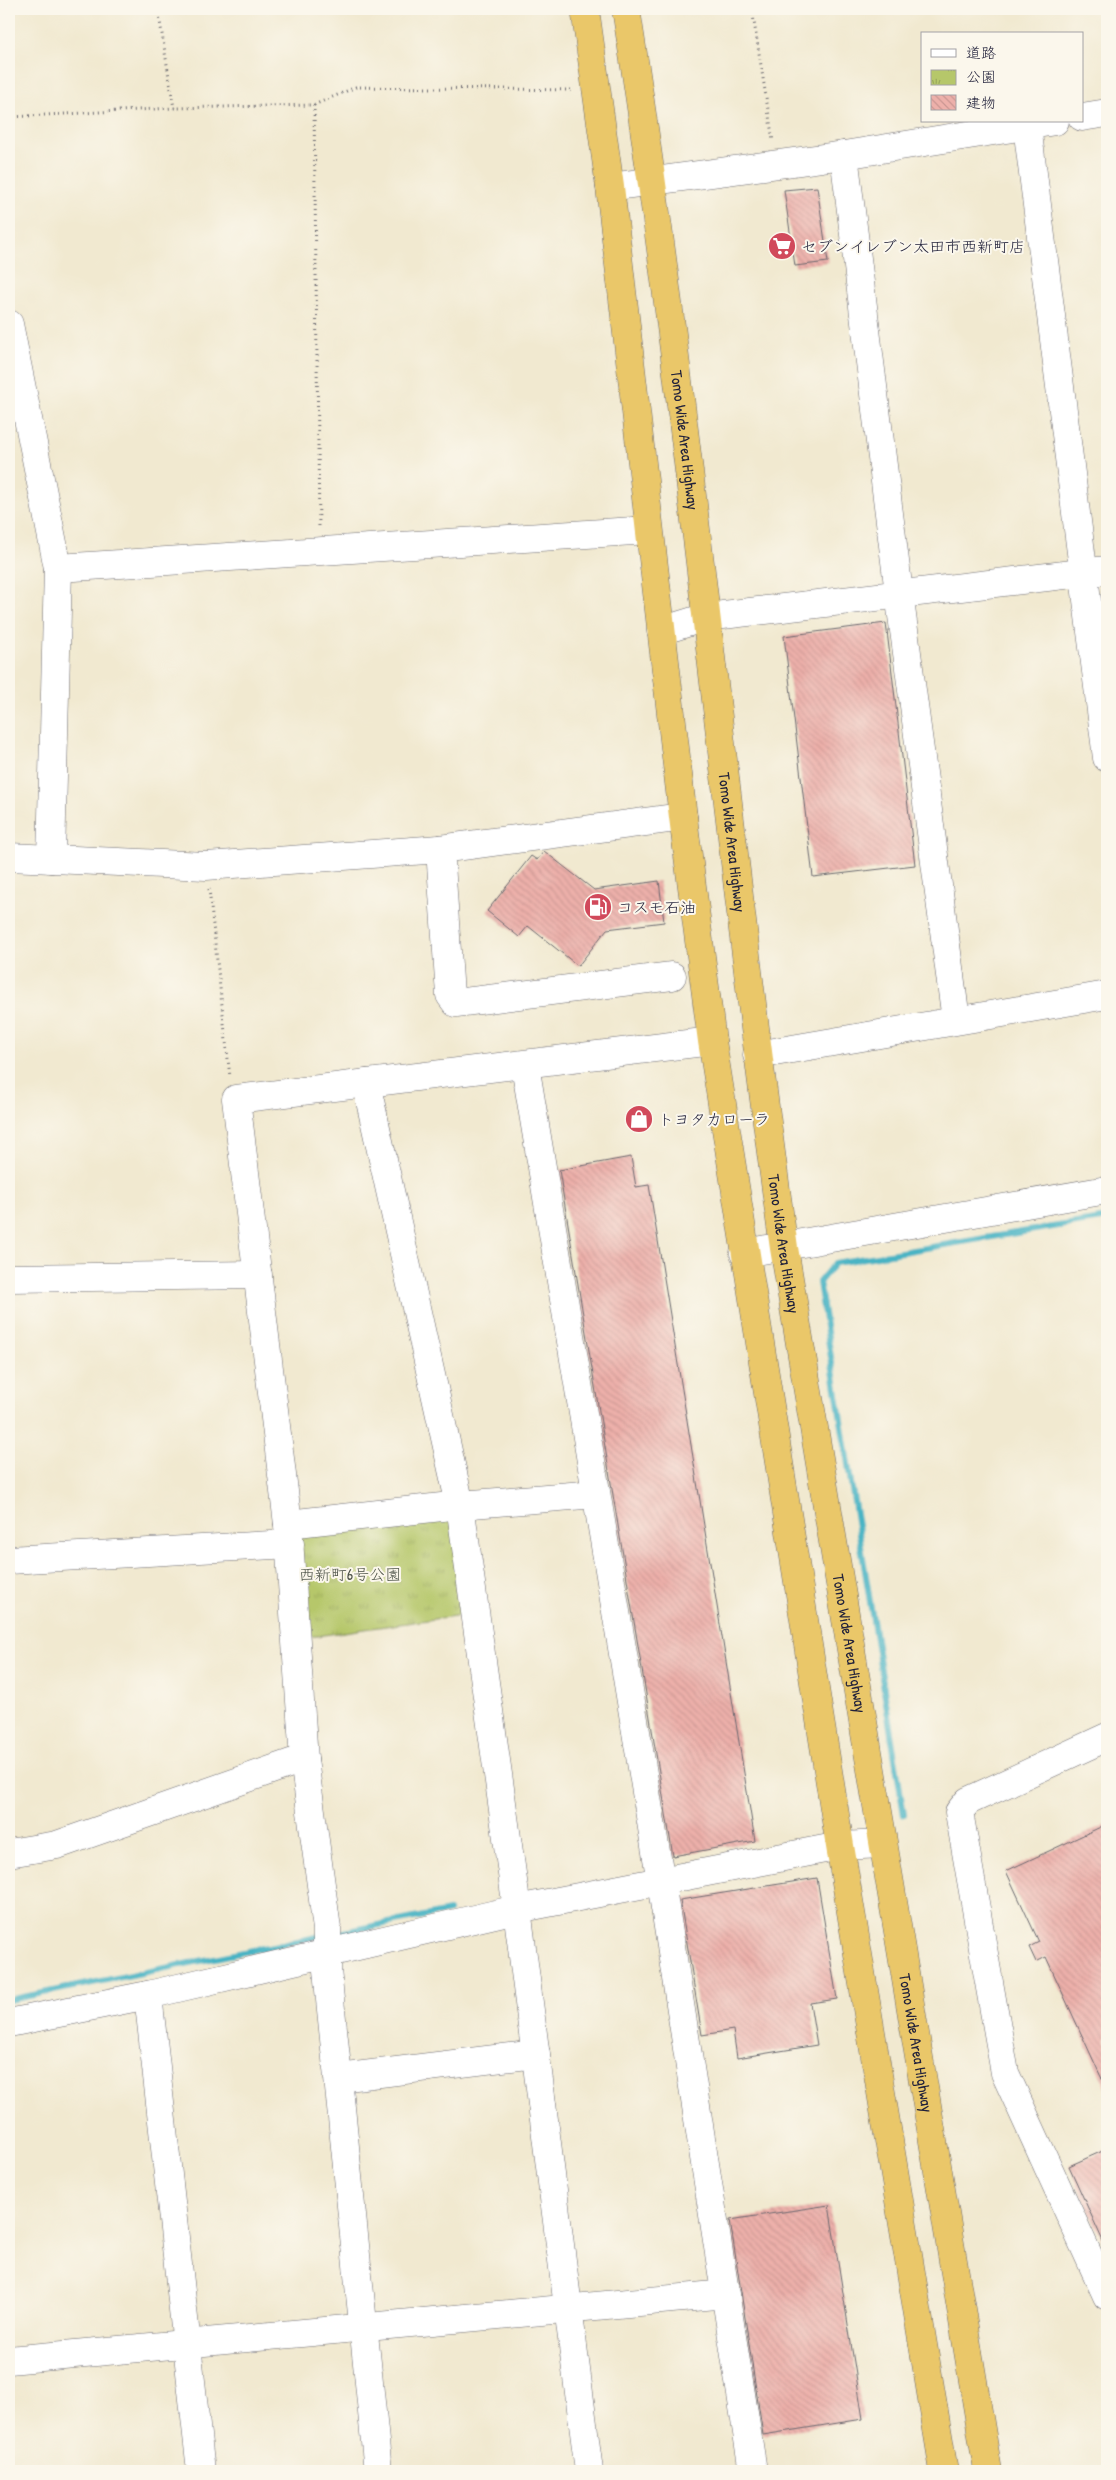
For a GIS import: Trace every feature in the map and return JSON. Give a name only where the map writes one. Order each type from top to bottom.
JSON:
[{"type":"highway","points":[[585,9],[610,187],[683,817],[712,1041],[744,1253],[840,1846],[944,2471]]},
{"type":"highway","name":"Tomo Wide Area Highway","points":[[626,9],[653,181],[757,1055],[784,1248],[988,2471]]},
{"type":"street","points":[[1084,117],[1107,113]]},
{"type":"street","points":[[610,187],[844,155],[1049,122]]},
{"type":"street","points":[[1027,126],[1095,572],[1107,758]]},
{"type":"street","points":[[844,155],[899,593],[956,1020]]},
{"type":"street","points":[[9,324],[58,568],[51,859]]},
{"type":"street","points":[[58,568],[649,530]]},
{"type":"street","points":[[661,631],[706,617],[899,593],[1095,572]]},
{"type":"street","points":[[9,857],[206,866],[440,849],[683,817]]},
{"type":"street","points":[[440,849],[450,996],[456,1003],[672,976]]},
{"type":"street","points":[[757,1055],[1107,995]]},
{"type":"street","points":[[378,2471],[339,2078],[327,1929],[304,1760],[289,1534],[236,1099],[712,1041]]},
{"type":"street","points":[[525,1065],[661,1882],[753,2471]]},
{"type":"street","points":[[366,1083],[460,1505],[517,1909],[570,2310],[589,2471]]},
{"type":"street","points":[[744,1253],[784,1248],[1107,1190]]},
{"type":"street","points":[[9,1278],[258,1274]]},
{"type":"street","points":[[9,1560],[289,1534],[460,1505],[596,1494]]},
{"type":"street","points":[[1107,1737],[968,1801],[959,1812],[1005,2073],[1107,2296]]},
{"type":"street","points":[[9,1853],[58,1845],[282,1766],[304,1760]]},
{"type":"street","points":[[9,2023],[148,1995],[328,1951],[517,1909],[840,1846],[883,1844]]},
{"type":"street","points":[[148,1995],[201,2471]]},
{"type":"street","points":[[339,2078],[536,2054]]},
{"type":"street","points":[[9,2360],[364,2326],[570,2310],[726,2294]]},
{"type":"path","points":[[158,9],[174,108]]},
{"type":"path","points":[[752,9],[776,164]]},
{"type":"path","points":[[9,117],[174,108],[314,105],[356,88],[596,90]]},
{"type":"path","points":[[314,105],[320,551]]},
{"type":"path","points":[[206,866],[231,1080],[236,1099]]},
{"type":"green space","points":[[337,9],[411,9],[338,16]]},
{"type":"green space","name":"西新町6号公園","points":[[460,1505],[476,1613],[296,1639],[288,1524]]},
{"type":"building","points":[[817,187],[828,262],[795,266],[784,190]]},
{"type":"building","points":[[886,623],[915,865],[813,877],[784,636]]},
{"type":"building","points":[[544,851],[594,890],[659,881],[664,922],[607,929],[578,966],[528,926],[519,937],[487,911],[531,856],[537,860]]},
{"type":"building","points":[[631,1157],[636,1187],[649,1185],[755,1841],[673,1856],[559,1170]]},
{"type":"building","points":[[1107,1824],[1107,2090],[1046,1957],[1036,1962],[1029,1947],[1039,1942],[1006,1871]]},
{"type":"building","points":[[817,1878],[837,1999],[810,2003],[817,2045],[737,2058],[733,2030],[702,2035],[680,1900]]},
{"type":"building","points":[[1107,2149],[1107,2250],[1069,2166]]},
{"type":"building","points":[[829,2205],[863,2419],[763,2435],[730,2220]]},
{"type":"waterway","points":[[904,1815],[819,1282],[835,1263],[1107,1218]]},
{"type":"waterway","points":[[334,1934],[449,1911]]},
{"type":"waterway","points":[[9,2000],[322,1936]]},
{"type":"place","name":"セブンイレブン太田市西新町店","points":[[782,246]]},
{"type":"place","name":"コスモ石油","points":[[598,907]]},
{"type":"place","name":"トヨタカローラ","points":[[639,1119]]}]
